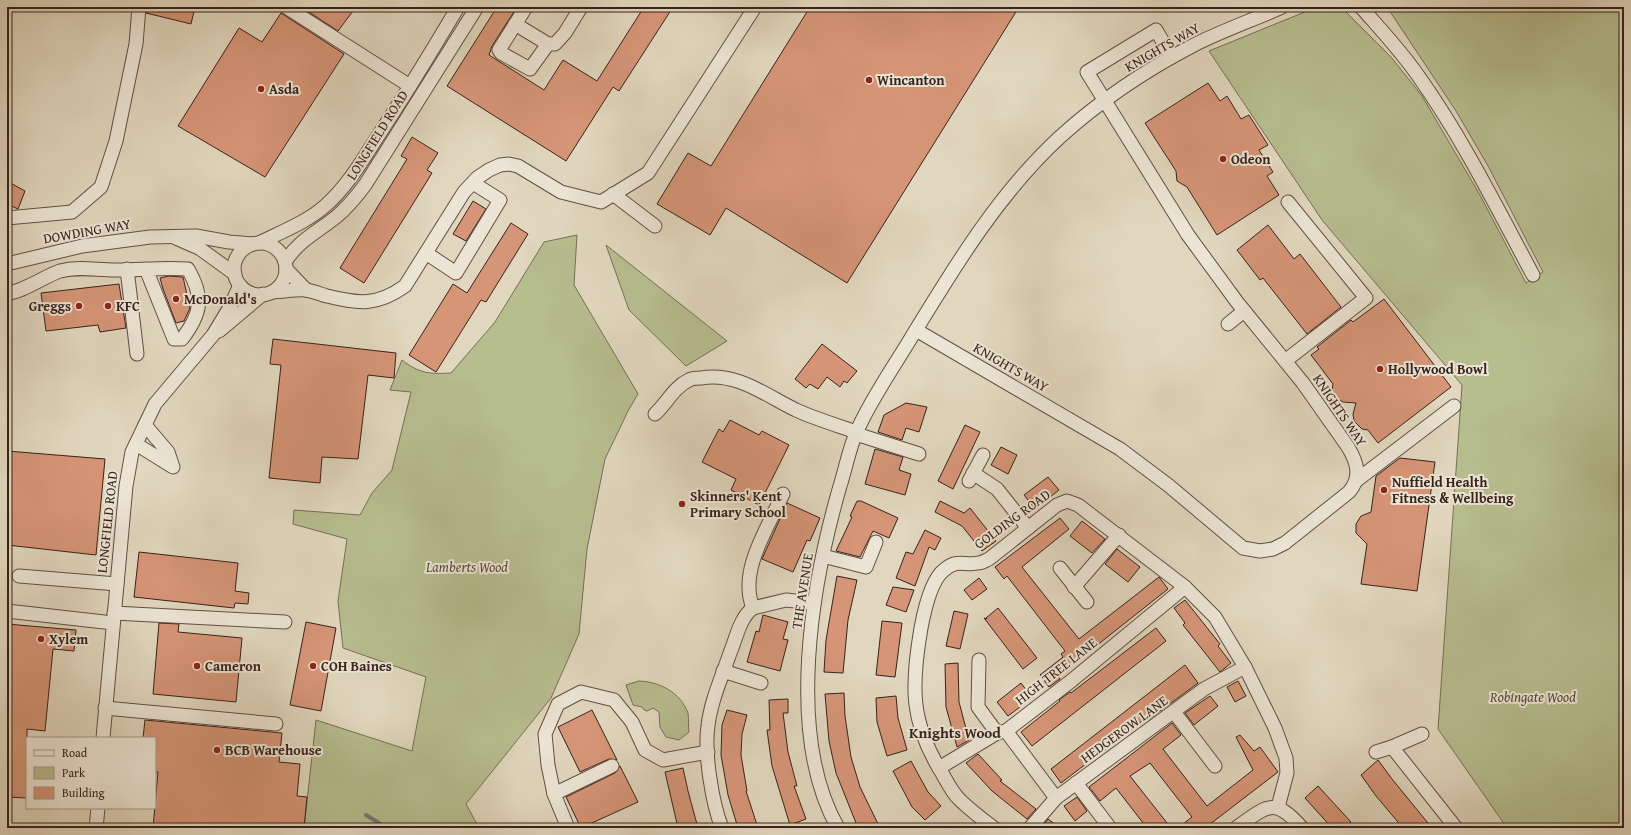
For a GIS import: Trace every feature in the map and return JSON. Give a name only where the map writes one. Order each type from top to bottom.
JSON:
[{"type":"street","points":[[7,218],[72,212],[101,187],[119,126],[136,44],[139,7]]},
{"type":"street","points":[[286,7],[410,86]]},
{"type":"street","name":"LONGFIELD ROAD","points":[[256,243],[302,221],[324,208],[338,195],[351,178],[410,86],[458,7]]},
{"type":"street","name":"LONGFIELD ROAD","points":[[286,266],[293,249],[302,240],[337,216],[365,185],[477,7]]},
{"type":"street","points":[[526,7],[499,50],[501,53],[530,69],[548,44]]},
{"type":"street","points":[[515,24],[548,44],[555,44],[560,40],[581,7]]},
{"type":"street","points":[[306,290],[286,266],[282,254],[276,248],[268,244],[256,243],[240,252],[236,259],[237,279],[254,294],[306,290],[350,302],[382,300],[405,286],[464,192],[489,170],[500,165],[509,164],[518,166],[561,192],[600,202],[648,173],[755,7]]},
{"type":"street","name":"KNIGHTS WAY","points":[[893,368],[960,258],[1005,196],[1060,137],[1104,102],[1172,57],[1213,36],[1282,7]]},
{"type":"street","points":[[1361,7],[1408,61],[1438,105],[1475,168],[1533,275]]},
{"type":"street","points":[[1104,102],[1087,72],[1156,30],[1172,57]]},
{"type":"street","name":"KNIGHTS WAY","points":[[916,330],[1120,449],[1168,485],[1235,543],[1247,550],[1267,550],[1288,542],[1344,497],[1355,485],[1357,480],[1356,463],[1348,447],[1311,394],[1244,311],[1188,235],[1104,102]]},
{"type":"street","points":[[426,253],[456,273],[500,200],[473,183]]},
{"type":"street","points":[[613,194],[655,226]]},
{"type":"street","points":[[1285,360],[1366,298],[1288,202]]},
{"type":"street","name":"DOWDING WAY","points":[[7,264],[53,252],[118,240],[150,237],[174,238],[196,236],[229,242],[256,243]]},
{"type":"street","name":"DOWDING WAY","points":[[174,238],[199,248],[237,279]]},
{"type":"street","points":[[268,293],[282,282],[286,266]]},
{"type":"street","points":[[7,293],[15,292],[61,271],[90,267],[114,270],[127,269],[146,269],[188,269],[197,284],[198,306],[195,322],[182,338],[174,339],[146,269]]},
{"type":"street","points":[[127,269],[137,354]]},
{"type":"street","name":"LONGFIELD ROAD","points":[[103,737],[126,486],[132,452],[155,404],[213,335],[230,307],[237,279]]},
{"type":"street","name":"LONGFIELD ROAD","points":[[213,335],[268,293]]},
{"type":"street","points":[[1228,324],[1244,311]]},
{"type":"street","name":"THE AVENUE","points":[[838,828],[830,815],[820,786],[810,728],[809,654],[814,603],[835,506],[856,433],[893,368]]},
{"type":"street","points":[[655,414],[665,406],[677,388],[690,379],[714,376],[742,381],[796,410],[819,420],[919,454]]},
{"type":"street","points":[[1357,480],[1454,406]]},
{"type":"street","points":[[136,444],[173,467],[168,452],[145,425]]},
{"type":"street","points":[[983,455],[971,477],[997,488],[1028,528]]},
{"type":"street","points":[[753,608],[748,588],[748,576],[783,494]]},
{"type":"street","name":"GOLDING ROAD","points":[[994,828],[958,798],[939,768],[922,735],[918,720],[914,688],[916,659],[922,620],[936,579],[950,565],[961,562],[978,564],[989,559],[1057,505],[1067,501],[1078,505],[1119,535],[1185,587],[1215,617],[1245,666],[1275,728],[1286,758],[1287,773],[1278,807]]},
{"type":"street","points":[[1074,587],[1119,535]]},
{"type":"street","points":[[823,556],[866,567],[876,542]]},
{"type":"street","points":[[1060,568],[1087,602]]},
{"type":"street","points":[[19,576],[117,584]]},
{"type":"street","name":"HIGH TREE LANE","points":[[939,768],[1001,732],[1071,681],[1185,587]]},
{"type":"street","points":[[722,828],[712,789],[707,727],[714,697],[743,620],[753,608],[786,600],[814,603]]},
{"type":"street","points":[[7,611],[114,618],[285,622]]},
{"type":"street","points":[[979,660],[978,707],[1056,798]]},
{"type":"street","name":"HEDGEROW LANE","points":[[1030,828],[1056,798],[1174,712],[1204,688],[1245,666]]},
{"type":"street","points":[[723,671],[761,683]]},
{"type":"street","points":[[568,828],[554,794],[548,765],[546,734],[558,704],[581,692],[614,700],[632,722],[645,750],[663,760],[708,752]]},
{"type":"street","points":[[105,708],[276,724]]},
{"type":"street","points":[[1174,712],[1215,766]]},
{"type":"street","points":[[1376,752],[1422,734]]},
{"type":"street","points":[[1392,747],[1456,828]]},
{"type":"street","points":[[554,794],[612,766]]},
{"type":"street","points":[[1076,783],[1110,828]]},
{"type":"street","points":[[1237,828],[1269,807],[1278,807],[1289,813],[1302,828]]},
{"type":"street","points":[[96,828],[98,809]]},
{"type":"green space","name":"Robingate Wood","points":[[1317,7],[1337,7],[1344,10],[1391,57],[1422,96],[1480,195],[1526,283],[1543,272],[1488,166],[1456,111],[1387,7],[1624,7],[1624,828],[1507,828],[1438,729],[1462,385],[1322,220],[1209,51]]},
{"type":"green space","name":"Lamberts Wood","points":[[577,235],[574,285],[638,394],[628,411],[605,459],[587,549],[579,634],[551,698],[466,804],[479,828],[304,828],[316,720],[412,751],[426,677],[343,648],[338,601],[347,539],[293,524],[294,510],[360,515],[372,493],[392,470],[411,392],[390,390],[402,360],[420,371],[451,373],[495,322],[544,242]]},
{"type":"green space","points":[[606,245],[727,341],[686,366],[629,310]]},
{"type":"green space","points":[[639,681],[654,683],[662,686],[680,699],[688,713],[689,732],[679,740],[666,737],[660,727],[659,712],[653,708],[647,711],[642,707],[633,705],[626,685]]},
{"type":"building","points":[[147,7],[195,7],[191,24],[146,13]]},
{"type":"building","points":[[301,7],[356,7],[338,31]]},
{"type":"building","points":[[497,7],[517,7],[492,46],[489,55],[544,90],[563,60],[597,81],[644,7],[673,7],[619,91],[613,87],[566,161],[447,86]]},
{"type":"building","name":"Wincanton","points":[[810,7],[1019,7],[847,283],[726,208],[710,235],[657,204],[688,153],[711,166]]},
{"type":"building","name":"Asda","points":[[281,13],[344,54],[265,177],[178,126],[239,28],[262,42]]},
{"type":"building","name":"Odeon","points":[[1208,83],[1220,101],[1227,96],[1241,119],[1249,115],[1268,145],[1259,150],[1273,172],[1267,176],[1279,195],[1217,235],[1187,187],[1177,181],[1176,171],[1145,123]]},
{"type":"building","points":[[412,137],[438,153],[427,170],[432,173],[364,283],[340,268],[407,159],[401,156]]},
{"type":"building","points":[[7,181],[25,191],[18,209],[7,204]]},
{"type":"building","points":[[473,201],[486,209],[466,241],[453,234]]},
{"type":"building","points":[[511,223],[528,234],[486,302],[481,300],[436,372],[409,355],[453,284],[467,293]]},
{"type":"building","points":[[1268,225],[1294,259],[1300,254],[1341,307],[1307,334],[1263,278],[1260,280],[1237,250]]},
{"type":"building","name":"McDonald's","points":[[169,276],[183,277],[190,308],[184,321],[176,323],[160,278]]},
{"type":"building","points":[[119,284],[126,328],[100,332],[98,325],[46,331],[41,293]]},
{"type":"building","name":"Hollywood Bowl","points":[[1384,299],[1451,387],[1378,443],[1368,430],[1362,429],[1354,421],[1353,414],[1356,403],[1343,402],[1336,398],[1332,391],[1333,384],[1311,355],[1319,349],[1317,347],[1351,320],[1353,322]]},
{"type":"building","points":[[273,339],[396,353],[394,378],[368,375],[358,459],[322,457],[320,483],[269,478],[281,365],[270,364]]},
{"type":"building","points":[[822,344],[857,371],[847,383],[844,381],[840,387],[827,377],[818,389],[810,384],[806,388],[795,379]]},
{"type":"building","points":[[906,403],[927,407],[919,432],[906,428],[902,440],[878,432],[884,415]]},
{"type":"building","points":[[730,420],[759,435],[762,431],[789,445],[759,505],[731,490],[736,479],[702,462],[719,429],[723,432]]},
{"type":"building","points":[[965,425],[980,432],[953,489],[938,481]]},
{"type":"building","points":[[1001,447],[1017,455],[1008,474],[991,465]]},
{"type":"building","points":[[875,449],[903,457],[899,470],[911,474],[905,495],[865,484]]},
{"type":"building","points":[[7,451],[105,459],[96,555],[7,545]]},
{"type":"building","points":[[1400,458],[1435,462],[1417,591],[1361,584],[1367,544],[1356,533],[1356,524],[1361,516],[1371,512],[1376,476]]},
{"type":"building","points":[[1048,477],[1059,490],[1035,509],[1024,495]]},
{"type":"building","points":[[857,501],[861,501],[898,518],[889,538],[873,531],[860,557],[836,551],[852,517],[850,516]]},
{"type":"building","points":[[940,501],[964,513],[970,508],[996,541],[982,551],[962,526],[935,512]]},
{"type":"building","points":[[787,503],[820,518],[810,541],[807,540],[793,572],[762,559]]},
{"type":"building","points":[[1060,518],[1069,529],[1022,567],[1079,639],[1159,577],[1168,589],[1058,676],[1060,679],[1049,687],[1040,675],[1063,657],[1061,654],[1065,651],[1007,576],[1004,579],[995,567]]},
{"type":"building","points":[[1082,521],[1105,539],[1092,553],[1070,536]]},
{"type":"building","points":[[925,530],[941,538],[935,550],[929,547],[915,586],[896,578],[906,552],[913,554]]},
{"type":"building","points":[[1117,549],[1140,567],[1128,582],[1105,564]]},
{"type":"building","points":[[139,552],[238,563],[235,591],[249,593],[248,604],[235,603],[234,608],[134,597]]},
{"type":"building","points":[[837,576],[857,580],[848,620],[843,673],[824,672],[826,640]]},
{"type":"building","points":[[979,578],[987,589],[972,600],[964,590]]},
{"type":"building","points":[[893,587],[914,590],[906,612],[886,605]]},
{"type":"building","points":[[1185,600],[1220,644],[1218,646],[1231,663],[1220,672],[1183,625],[1185,623],[1174,608]]},
{"type":"building","points":[[998,608],[1037,658],[1023,669],[984,618],[987,619],[986,618]]},
{"type":"building","points":[[954,611],[968,614],[960,649],[946,646]]},
{"type":"building","points":[[763,615],[788,622],[783,639],[788,640],[780,671],[747,662],[756,631],[759,632]]},
{"type":"building","points":[[882,621],[902,623],[895,677],[876,675]]},
{"type":"building","name":"COH Baines","points":[[306,622],[336,628],[321,711],[290,705]]},
{"type":"building","name":"Cameron","points":[[159,623],[179,624],[178,632],[242,638],[236,702],[153,694]]},
{"type":"building","points":[[7,624],[76,630],[74,651],[53,649],[45,731],[27,729],[26,798],[7,797]]},
{"type":"building","points":[[1156,628],[1166,641],[1032,746],[1021,732],[1060,701],[1059,700],[1070,692],[1071,693]]},
{"type":"building","points":[[958,663],[959,702],[969,740],[957,747],[946,707],[945,664]]},
{"type":"building","points":[[1185,665],[1198,683],[1148,720],[1146,718],[1061,783],[1051,769]]},
{"type":"building","points":[[1238,681],[1246,696],[1235,702],[1227,687]]},
{"type":"building","points":[[1021,683],[1032,698],[1008,716],[997,702]]},
{"type":"building","points":[[844,693],[845,716],[851,757],[860,787],[880,828],[858,828],[836,773],[829,741],[825,694]]},
{"type":"building","points":[[896,696],[898,718],[907,750],[887,756],[877,722],[876,698]]},
{"type":"building","points":[[1210,696],[1218,706],[1194,725],[1185,713]]},
{"type":"building","points":[[788,699],[788,713],[783,713],[788,752],[797,786],[794,786],[806,819],[790,825],[772,766],[767,730],[770,730],[769,700]]},
{"type":"building","points":[[592,710],[617,760],[609,759],[580,772],[558,727]]},
{"type":"building","points":[[727,710],[747,715],[742,734],[741,755],[746,791],[758,828],[738,828],[728,795],[721,755],[722,725]]},
{"type":"building","points":[[145,720],[282,733],[279,762],[300,764],[297,796],[307,797],[304,828],[153,828],[155,809],[156,809],[158,772],[156,772],[156,737],[143,737]]},
{"type":"building","points":[[1172,723],[1181,735],[1163,749],[1207,806],[1253,770],[1236,737],[1240,735],[1254,751],[1260,747],[1278,772],[1205,828],[1178,828],[1192,817],[1150,763],[1130,776],[1171,828],[1147,828],[1116,788],[1100,801],[1089,787]]},
{"type":"building","points":[[978,754],[1002,780],[1000,781],[1036,809],[1027,819],[992,791],[966,763]]},
{"type":"building","points":[[1378,760],[1432,828],[1403,828],[1376,796],[1361,775]]},
{"type":"building","points":[[911,761],[928,792],[941,806],[925,820],[912,807],[893,771]]},
{"type":"building","points":[[620,766],[638,802],[581,828],[566,797],[615,773]]},
{"type":"building","points":[[683,768],[698,828],[678,828],[665,772]]},
{"type":"building","points":[[1318,786],[1351,822],[1344,828],[1332,828],[1305,798]]},
{"type":"building","points":[[1077,797],[1087,811],[1075,821],[1064,806]]},
{"type":"building","points":[[1048,819],[1060,828],[1041,828]]},
{"type":"waterway","points":[[366,815],[387,828]]},
{"type":"place","name":"Wincanton","points":[[869,80]]},
{"type":"place","name":"Asda","points":[[261,89]]},
{"type":"place","name":"Odeon","points":[[1223,159]]},
{"type":"place","name":"McDonald's","points":[[176,299]]},
{"type":"place","name":"Greggs","points":[[79,306]]},
{"type":"place","name":"KFC","points":[[108,306]]},
{"type":"place","name":"Hollywood Bowl","points":[[1380,369]]},
{"type":"place","name":"Nuffield Health Fitness & Wellbeing","points":[[1384,490]]},
{"type":"place","name":"Skinners' Kent Primary School","points":[[682,504]]},
{"type":"place","name":"Xylem","points":[[41,639]]},
{"type":"place","name":"Cameron","points":[[197,666]]},
{"type":"place","name":"COH Baines","points":[[313,666]]},
{"type":"place","name":"BCB Warehouse","points":[[217,750]]},
{"type":"district","name":"Knights Wood","points":[[955,733]]}]
